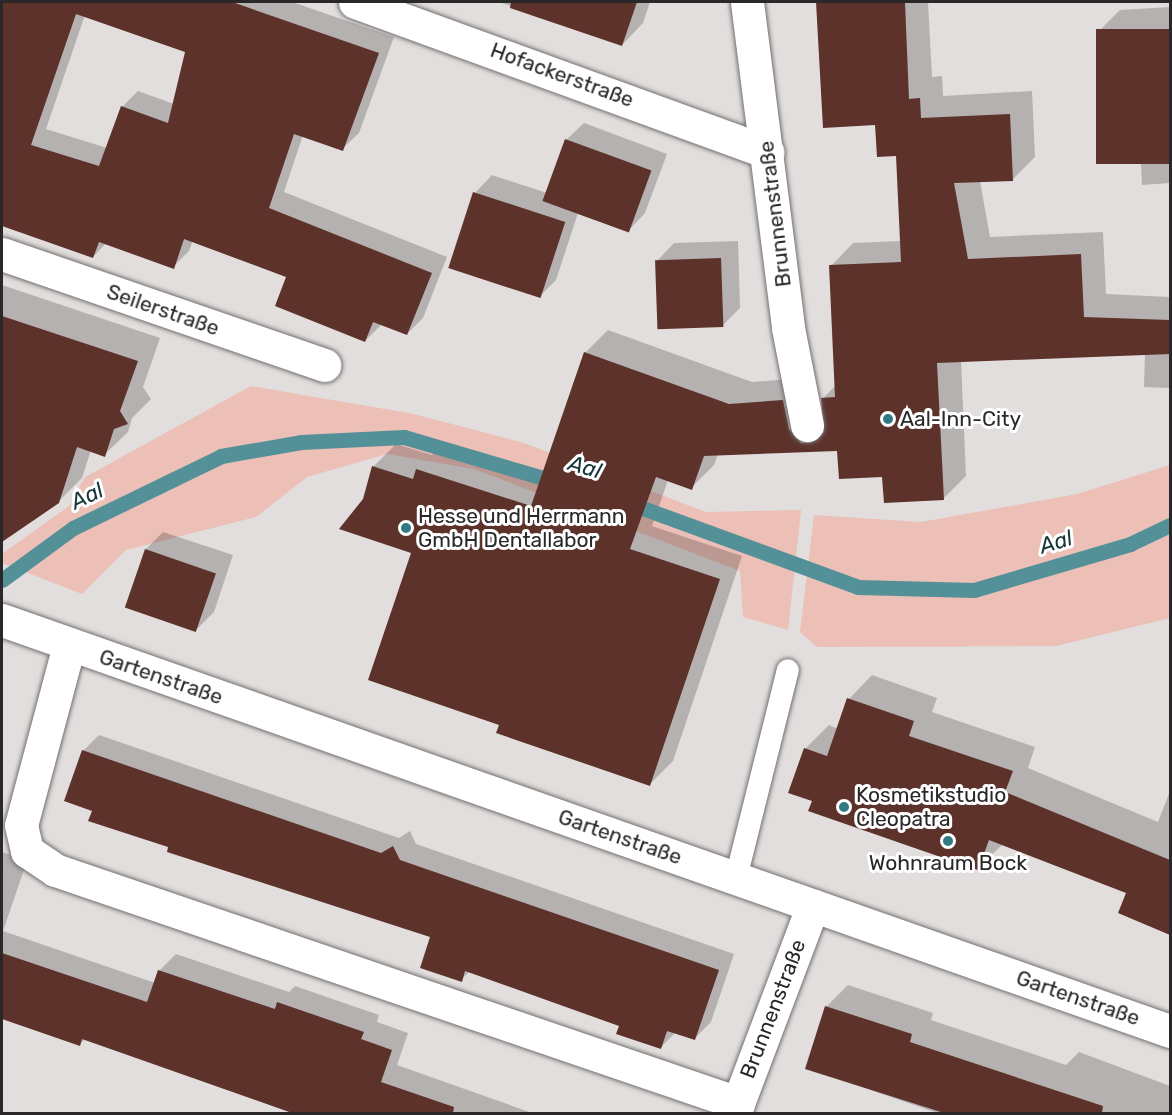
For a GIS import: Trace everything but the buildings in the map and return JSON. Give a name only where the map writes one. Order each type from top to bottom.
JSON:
[{"type":"street","name":"Hofackerstraße","points":[[355,2],[768,152]]},
{"type":"street","name":"Brunnenstraße","points":[[747,2],[768,152],[788,328],[807,425]]},
{"type":"street","name":"Seilerstraße","points":[[2,254],[324,365]]},
{"type":"street","name":"Gartenstraße","points":[[2,620],[1170,1031]]},
{"type":"street","points":[[69,645],[21,825],[27,850],[36,857],[55,870],[736,1108]]},
{"type":"street","name":"Brunnenstraße","points":[[736,1108],[813,905]]},
{"type":"lane","points":[[736,878],[788,670]]},
{"type":"shaded area","points":[[251,386],[414,414],[524,443],[706,512],[801,510],[788,630],[743,617],[740,571],[474,469],[387,454],[307,477],[256,517],[126,550],[82,594],[2,563],[2,554],[69,506],[85,477]]},
{"type":"shaded area","points":[[1170,465],[1170,618],[1056,646],[817,647],[800,632],[814,515],[921,522],[1077,494]]},
{"type":"waterway","name":"Aal","points":[[2,580],[73,528],[221,456],[301,442],[404,437],[560,483]]},
{"type":"waterway","name":"Aal","points":[[626,502],[858,587],[974,590],[1130,544],[1170,525]]},
{"type":"place","name":"Aal-Inn-City","points":[[888,419]]},
{"type":"place","name":"Hesse und Herrmann GmbH Dentallabor","points":[[406,528]]},
{"type":"place","name":"Kosmetikstudio Cleopatra","points":[[844,807]]},
{"type":"place","name":"Wohnraum Bock","points":[[948,841]]}]
